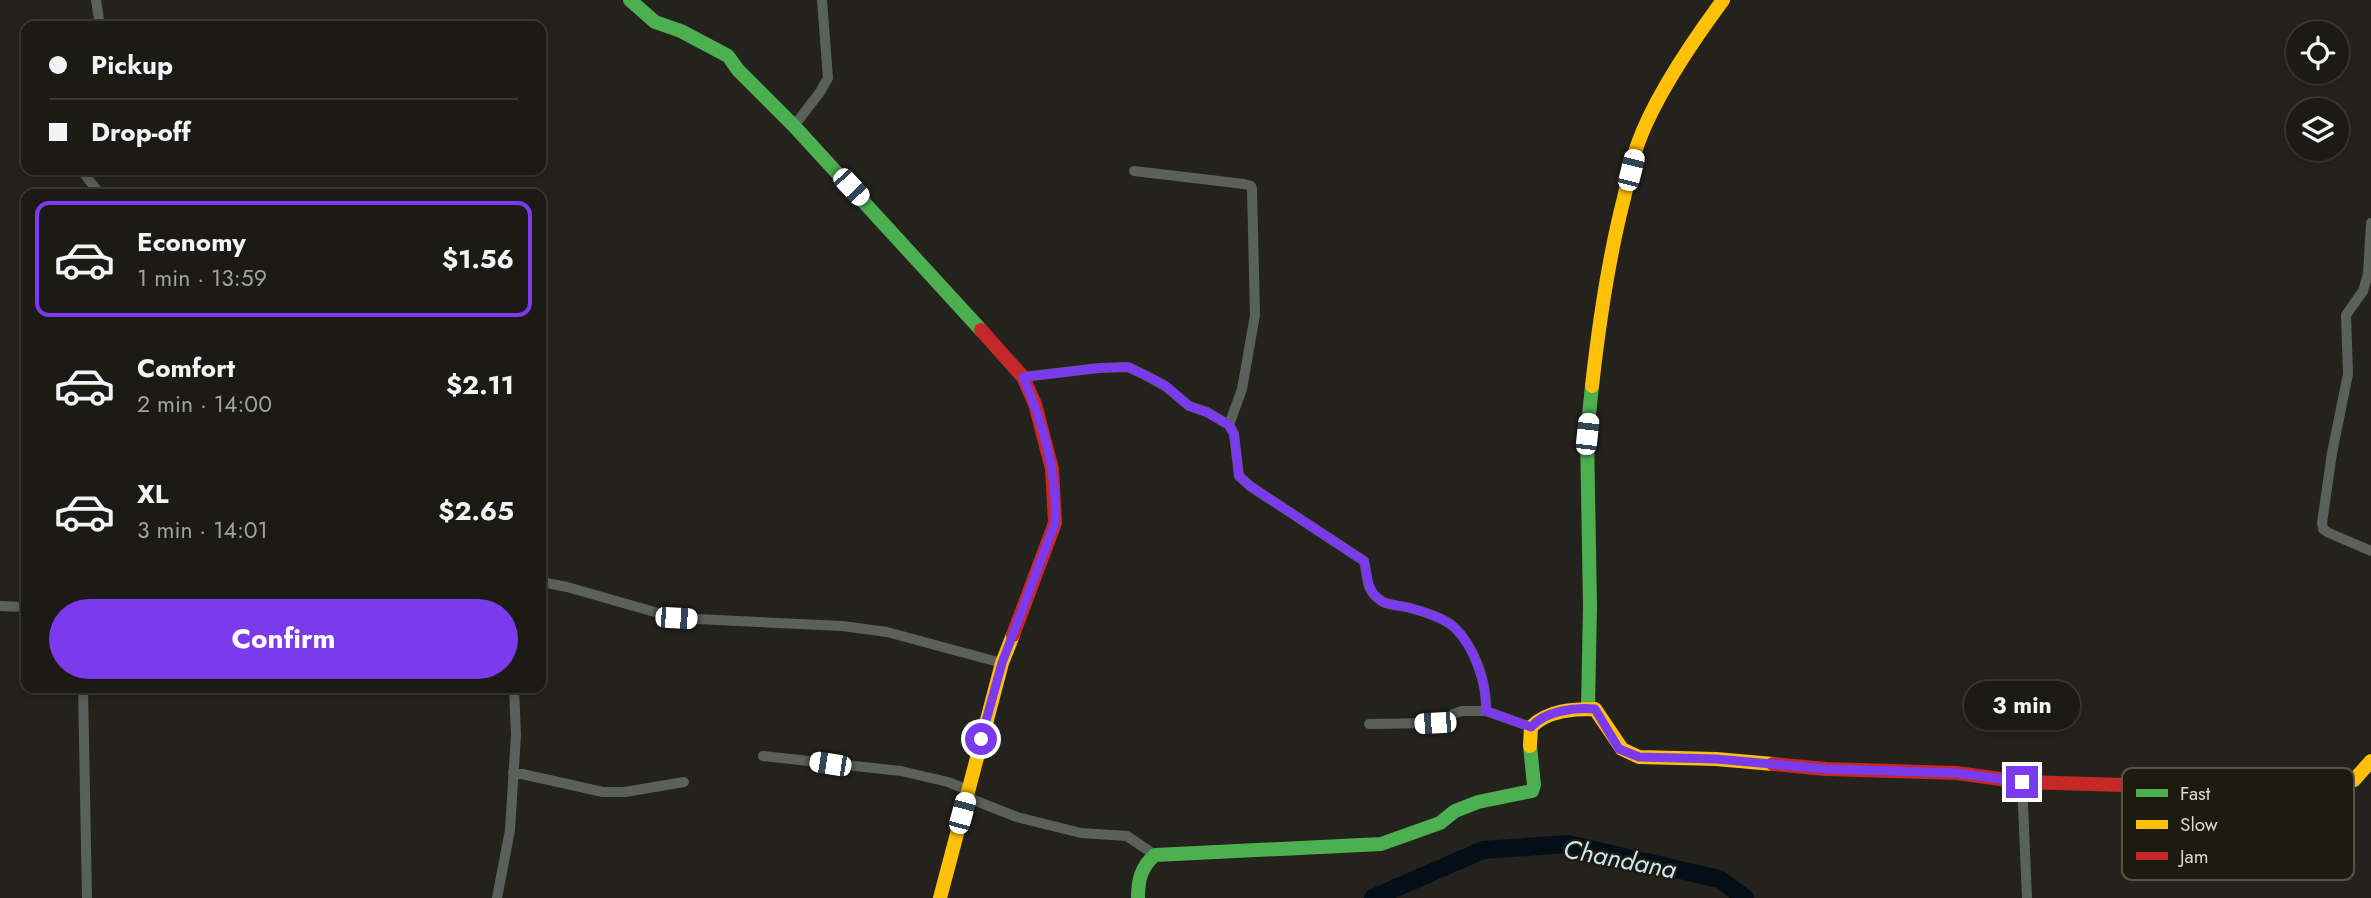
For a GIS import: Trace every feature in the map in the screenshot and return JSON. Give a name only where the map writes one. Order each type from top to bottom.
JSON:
[{"type":"street","points":[[96,0],[99,21]]},
{"type":"street","points":[[631,0],[655,22],[681,31],[728,56],[738,71],[794,126],[1023,377],[1035,404],[1052,469],[1055,523],[1002,663],[940,898]]},
{"type":"street","points":[[794,126],[828,78],[822,0]]},
{"type":"street","points":[[1588,708],[1590,606],[1587,434],[1601,307],[1637,146],[1654,108],[1693,41],[1723,0]]},
{"type":"street","points":[[1134,171],[1251,186],[1255,315],[1242,389],[1229,425]]},
{"type":"street","points":[[85,175],[96,189]]},
{"type":"street","points":[[2371,223],[2368,274],[2363,291],[2346,315],[2348,374],[2332,453],[2322,523],[2323,529],[2329,533],[2371,551]]},
{"type":"street","points":[[1023,377],[1128,367],[1166,386],[1189,406],[1229,425],[1234,434],[1239,476],[1250,486],[1364,561],[1368,587],[1381,602],[1442,619],[1454,628],[1465,642],[1483,679],[1486,711]]},
{"type":"street","points":[[546,583],[676,618],[842,626],[887,632],[1002,663]]},
{"type":"street","points":[[0,606],[21,607]]},
{"type":"street","points":[[83,693],[87,898]]},
{"type":"street","points":[[497,898],[510,830],[515,693]]},
{"type":"street","points":[[763,756],[901,771],[948,782],[1017,817],[1081,833],[1127,836],[1155,855],[1381,844],[1417,832],[1440,823],[1455,811],[1467,806],[1532,791],[1534,785],[1529,742],[1531,727],[1539,719],[1571,709],[1588,708],[1599,712],[1619,749],[1639,757],[1716,759],[1826,769],[1957,773],[2022,782],[2122,785]]},
{"type":"street","points":[[1369,724],[1435,723],[1446,721],[1452,714],[1462,711],[1486,711],[1531,727]]},
{"type":"street","points":[[2354,780],[2371,761]]},
{"type":"street","points":[[513,772],[603,792],[625,792],[684,782]]},
{"type":"street","points":[[2022,782],[2027,898]]},
{"type":"street","points":[[1138,898],[1140,874],[1155,855]]},
{"type":"waterway","name":"Chandana","points":[[1373,898],[1483,850],[1568,844],[1719,879],[1745,898]]},
{"type":"traffic: fast","points":[[630,0],[655,22],[681,31],[728,56],[738,70],[794,126],[981,330]]},
{"type":"traffic: fast","points":[[1588,708],[1590,606],[1587,434],[1592,386]]},
{"type":"traffic: fast","points":[[1138,898],[1141,874],[1155,855],[1381,844],[1440,823],[1455,811],[1478,802],[1532,791],[1534,785],[1530,746]]},
{"type":"traffic: slow","points":[[1592,386],[1609,268],[1637,146],[1664,89],[1723,0]]},
{"type":"traffic: slow","points":[[940,898],[1002,663],[1013,635]]},
{"type":"traffic: slow","points":[[1530,746],[1531,727],[1545,717],[1570,710],[1595,709],[1622,749],[1639,757],[1773,764]]},
{"type":"traffic: slow","points":[[2354,780],[2371,761]]},
{"type":"traffic: jam","points":[[981,330],[1023,377],[1035,404],[1052,469],[1055,523],[1013,635]]},
{"type":"traffic: jam","points":[[1773,764],[1826,769],[1957,773],[2022,782],[2122,785]]},
{"type":"route","points":[[981,739],[1002,663],[1055,523],[1052,469],[1035,404],[1023,377],[1128,367],[1166,386],[1189,406],[1229,425],[1234,434],[1237,474],[1250,486],[1364,561],[1368,587],[1381,602],[1442,619],[1454,628],[1465,642],[1483,679],[1486,711],[1531,727],[1539,719],[1571,709],[1595,709],[1619,749],[1639,757],[1716,759],[1826,769],[1957,773],[2022,782]]}]
